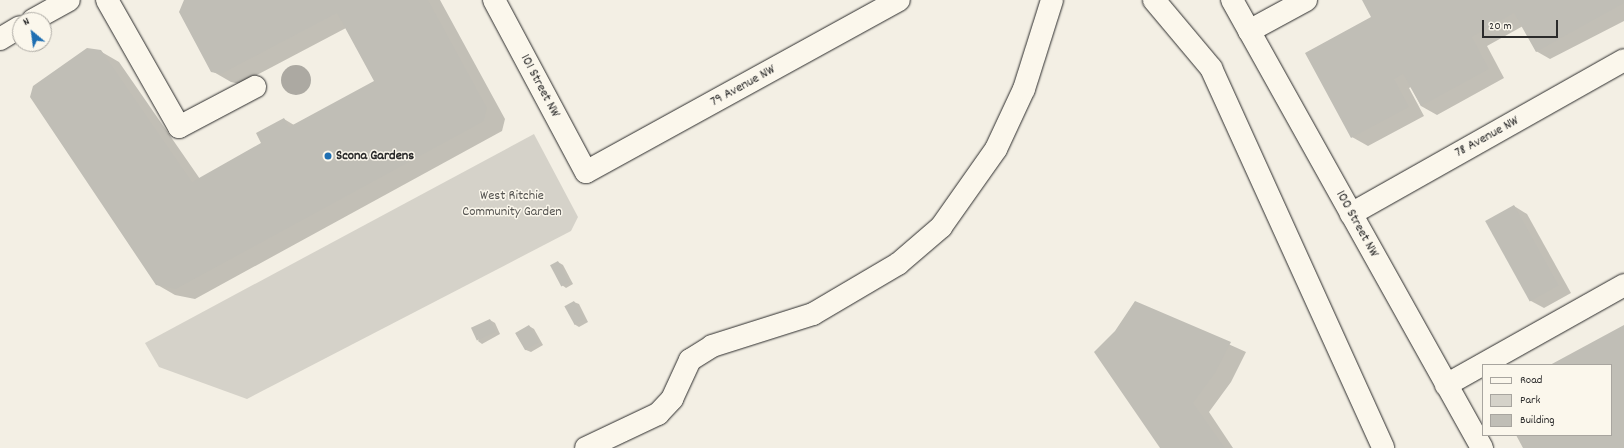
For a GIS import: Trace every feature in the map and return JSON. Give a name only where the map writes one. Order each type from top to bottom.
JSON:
[{"type":"street","points":[[47,12],[69,0]]},
{"type":"street","points":[[107,0],[179,127],[255,87]]},
{"type":"street","name":"101 Street NW","points":[[494,0],[586,172]]},
{"type":"street","name":"79 Avenue NW","points":[[586,172],[899,0]]},
{"type":"street","points":[[586,448],[658,414],[672,399],[690,360],[712,346],[813,314],[898,264],[941,227],[996,149],[1024,89],[1052,0]]},
{"type":"street","points":[[1154,0],[1211,68],[1383,448]]},
{"type":"street","name":"100 Street NW","points":[[1232,0],[1482,448]]},
{"type":"street","points":[[1249,31],[1306,0]]},
{"type":"street","points":[[0,39],[12,32]]},
{"type":"street","name":"78 Avenue NW","points":[[1351,214],[1624,60]]},
{"type":"street","points":[[1483,364],[1624,285]]},
{"type":"street","points":[[1446,385],[1482,365]]},
{"type":"green space","name":"West Ritchie Community Garden","points":[[534,134],[578,217],[571,231],[247,399],[159,367],[145,343]]},
{"type":"shaded area","points":[[296,65],[306,70],[311,80],[306,90],[296,95],[286,90],[281,80],[286,70]]},
{"type":"building","name":"Scona Gardens","points":[[184,0],[428,0],[487,108],[484,121],[176,289],[156,285],[30,97],[33,86],[87,48],[101,50],[192,182],[261,143],[256,133],[284,118],[289,127],[374,81],[337,13],[221,74],[211,72],[179,12]]},
{"type":"building","points":[[1362,0],[1624,0],[1624,3],[1536,52],[1514,13],[1472,37],[1489,69],[1421,106],[1403,74],[1394,79],[1409,107],[1351,138],[1305,53],[1371,17]]},
{"type":"building","points":[[1514,205],[1559,285],[1530,301],[1485,221]]},
{"type":"building","points":[[558,261],[569,282],[561,286],[550,265]]},
{"type":"building","points":[[574,301],[584,319],[575,325],[564,306]]},
{"type":"building","points":[[1135,301],[1231,342],[1215,373],[1193,403],[1225,448],[1160,448],[1094,352],[1115,331]]},
{"type":"building","points":[[490,319],[496,332],[477,341],[471,328]]},
{"type":"building","points":[[529,325],[539,342],[525,350],[515,333]]},
{"type":"building","points":[[1624,325],[1624,448],[1523,448],[1517,436],[1612,436],[1612,364],[1552,364]]},
{"type":"place","name":"Scona Gardens","points":[[328,156]]}]
